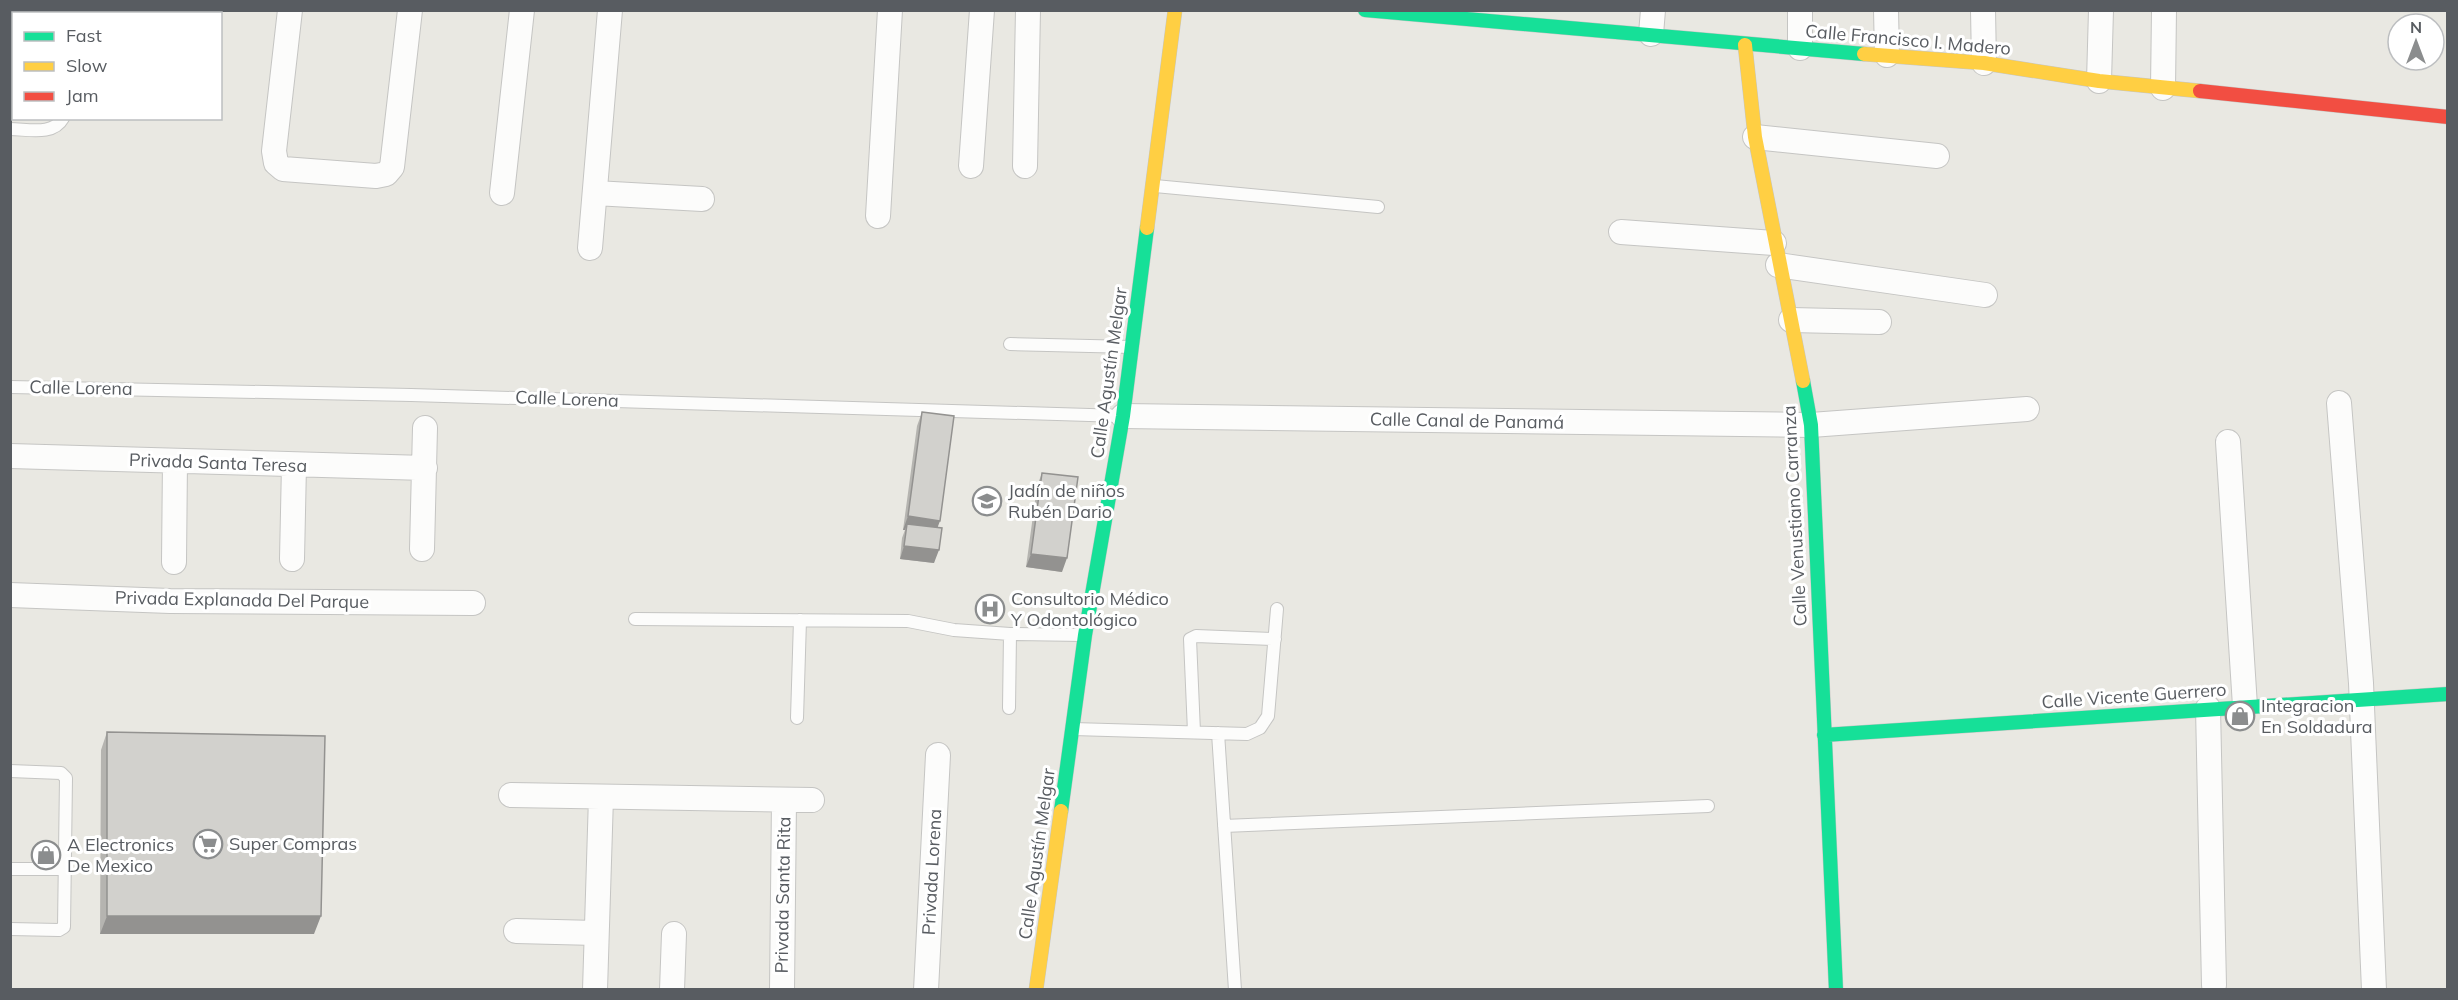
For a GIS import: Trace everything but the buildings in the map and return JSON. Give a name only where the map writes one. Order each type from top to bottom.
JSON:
[{"type":"street","points":[[290,10],[274,151],[276,163],[283,169],[376,176],[386,174],[392,167],[410,10]]},
{"type":"street","points":[[502,193],[522,10]]},
{"type":"street","points":[[590,248],[610,10]]},
{"type":"street","points":[[878,216],[890,10]]},
{"type":"street","points":[[971,165],[982,10]]},
{"type":"street","points":[[1025,165],[1028,10]]},
{"type":"street","name":"Calle Agustín Melgar","points":[[1036,990],[1085,635],[1123,416],[1175,10]]},
{"type":"street","name":"Calle Francisco I. Madero","points":[[1365,10],[1651,34],[1745,45],[1984,63],[2098,81],[2448,117]]},
{"type":"street","points":[[1651,34],[1653,10]]},
{"type":"street","points":[[1800,10],[1800,48]]},
{"type":"street","points":[[1886,10],[1887,55]]},
{"type":"street","points":[[1983,10],[1984,63]]},
{"type":"street","points":[[2098,81],[2101,10]]},
{"type":"street","points":[[2163,88],[2164,10]]},
{"type":"street","name":"Calle Venustiano Carranza","points":[[1745,45],[1755,137],[1811,425],[1836,990]]},
{"type":"street","points":[[1755,137],[1936,156]]},
{"type":"street","points":[[595,193],[702,199]]},
{"type":"street","points":[[1621,232],[1776,254],[1985,295]]},
{"type":"street","points":[[1791,320],[1879,322]]},
{"type":"street","points":[[2339,403],[2362,699],[2374,990]]},
{"type":"street","name":"Calle Canal de Panamá","points":[[1123,416],[1811,425],[2027,409]]},
{"type":"street","points":[[422,549],[425,428]]},
{"type":"street","points":[[2228,442],[2245,706]]},
{"type":"street","name":"Privada Santa Teresa","points":[[10,456],[425,468]]},
{"type":"street","points":[[174,562],[175,462]]},
{"type":"street","points":[[292,559],[294,465]]},
{"type":"street","name":"Privada Explanada Del Parque","points":[[10,595],[170,601],[473,603]]},
{"type":"street","name":"Calle Vicente Guerrero","points":[[1824,735],[2448,694]]},
{"type":"street","points":[[2208,708],[2214,985]]},
{"type":"street","name":"Privada Lorena","points":[[926,990],[938,755]]},
{"type":"street","points":[[511,795],[812,800]]},
{"type":"street","points":[[595,990],[601,797]]},
{"type":"street","name":"Privada Santa Rita","points":[[782,990],[784,800]]},
{"type":"street","points":[[516,931],[596,933]]},
{"type":"street","points":[[672,990],[674,934]]},
{"type":"lane","points":[[10,129],[47,130],[55,128],[61,120]]},
{"type":"lane","points":[[1153,185],[1378,207]]},
{"type":"lane","points":[[1010,344],[1132,347]]},
{"type":"lane","name":"Calle Lorena","points":[[10,387],[422,395],[1123,416]]},
{"type":"lane","points":[[1072,729],[1247,734],[1260,728],[1268,716],[1277,609]]},
{"type":"lane","points":[[635,619],[908,621],[954,630],[1010,634],[1085,635]]},
{"type":"lane","points":[[797,718],[800,620]]},
{"type":"lane","points":[[1009,708],[1010,634]]},
{"type":"lane","points":[[1194,732],[1190,639],[1197,636],[1275,639]]},
{"type":"lane","points":[[1218,734],[1235,990]]},
{"type":"lane","points":[[10,771],[61,772],[65,775],[63,927],[59,930],[10,929]]},
{"type":"lane","points":[[1224,826],[1707,806]]},
{"type":"lane","points":[[10,869],[64,870]]},
{"type":"traffic: fast","points":[[1365,10],[1864,54]]},
{"type":"traffic: fast","points":[[1061,811],[1085,635],[1123,416],[1147,228]]},
{"type":"traffic: fast","points":[[1803,381],[1811,425],[1836,990]]},
{"type":"traffic: fast","points":[[1824,735],[2448,694]]},
{"type":"traffic: slow","points":[[1147,228],[1175,10]]},
{"type":"traffic: slow","points":[[1745,45],[1755,137],[1803,381]]},
{"type":"traffic: slow","points":[[1864,54],[1984,63],[2099,81],[2200,91]]},
{"type":"traffic: slow","points":[[1036,990],[1061,811]]},
{"type":"traffic: jam","points":[[2200,91],[2448,117]]},
{"type":"place","name":"Jadín de niños Rubén Dario","points":[[987,501]]},
{"type":"place","name":"Consultorio Médico Y Odontológico","points":[[990,609]]},
{"type":"place","name":"Integracion En Soldadura","points":[[2240,716]]},
{"type":"place","name":"Super Compras","points":[[208,844]]},
{"type":"place","name":"A Electronics De Mexico","points":[[46,855]]}]
